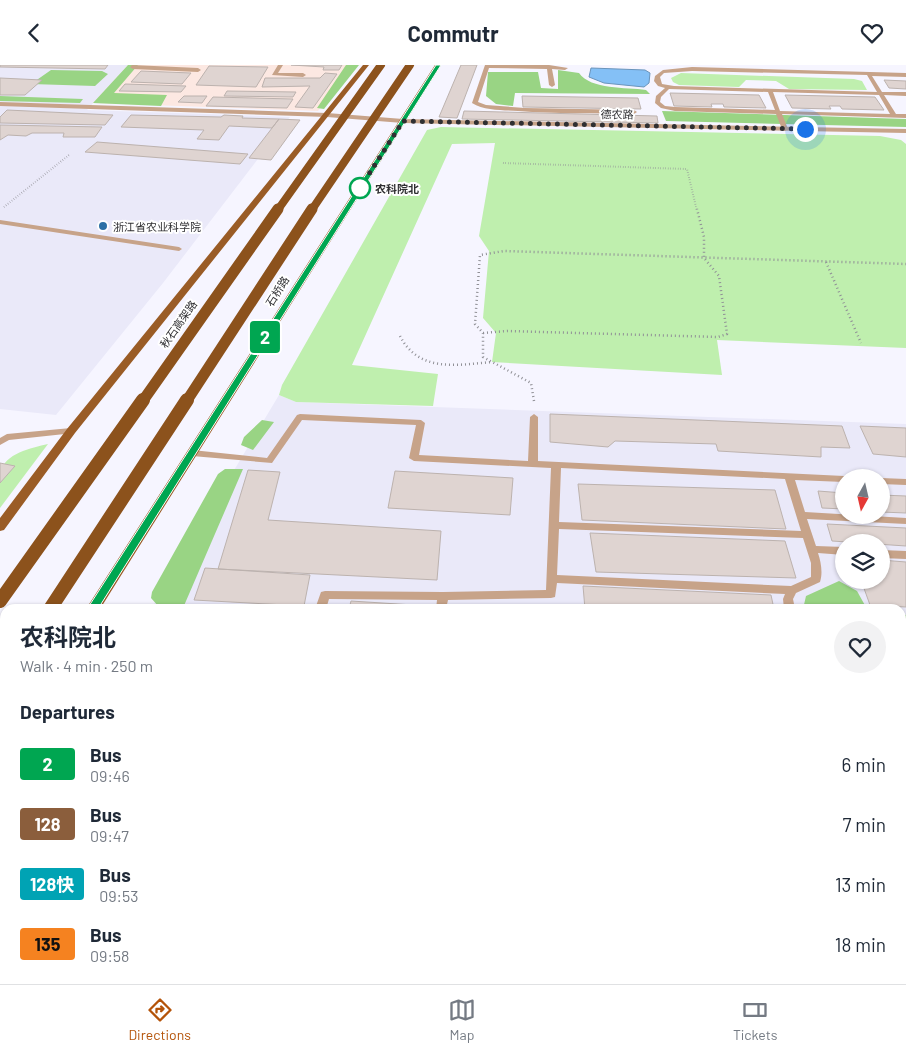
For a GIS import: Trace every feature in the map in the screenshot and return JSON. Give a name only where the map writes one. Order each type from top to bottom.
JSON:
[{"type":"highway","name":"秋石高架路","points":[[0,601],[381,65]]},
{"type":"highway","points":[[53,604],[357,139],[410,65]]},
{"type":"main road","points":[[0,527],[71,431],[328,115],[366,65]]},
{"type":"main road","name":"石桥路","points":[[96,604],[438,65]]},
{"type":"street","name":"德农路","points":[[0,104],[328,115],[403,121],[905,133]]},
{"type":"lane","points":[[135,65],[133,67],[198,70]]},
{"type":"lane","points":[[281,65],[274,74],[303,75]]},
{"type":"lane","points":[[758,65],[760,71]]},
{"type":"lane","points":[[565,68],[487,66],[475,103],[480,107],[504,109],[634,112]]},
{"type":"lane","points":[[549,67],[552,85]]},
{"type":"lane","points":[[906,75],[674,70],[657,77],[660,85],[668,87],[906,94]]},
{"type":"lane","points":[[869,74],[894,116]]},
{"type":"lane","points":[[668,87],[659,96],[657,102],[663,107],[675,109],[906,116]]},
{"type":"lane","points":[[770,91],[785,129]]},
{"type":"lane","points":[[0,222],[179,249]]},
{"type":"lane","points":[[192,453],[269,461],[300,417],[421,423],[414,458],[835,479]]},
{"type":"lane","points":[[533,465],[534,417]]},
{"type":"lane","points":[[2,438],[71,431]]},
{"type":"lane","points":[[322,604],[325,595],[443,597],[551,594],[556,466]]},
{"type":"lane","points":[[552,579],[792,590],[816,579],[816,563],[789,477]]},
{"type":"lane","points":[[890,481],[906,482]]},
{"type":"lane","points":[[801,515],[906,521]]},
{"type":"lane","points":[[554,525],[807,535]]},
{"type":"lane","points":[[812,549],[835,550]]},
{"type":"lane","points":[[890,554],[906,555]]},
{"type":"lane","points":[[789,604],[788,599],[792,590]]},
{"type":"lane","points":[[442,604],[443,597]]},
{"type":"path","points":[[0,211],[69,155]]},
{"type":"path","points":[[483,333],[507,331],[718,337],[727,333],[719,276],[704,258],[704,237],[687,169],[503,163]]},
{"type":"path","points":[[534,417],[534,394],[531,383],[483,357],[483,333],[475,324],[480,255],[504,251],[906,264]]},
{"type":"path","points":[[826,262],[861,343]]},
{"type":"path","points":[[400,336],[408,350],[421,358],[437,363],[492,362]]},
{"type":"shaded area","name":"浙江省农业科学院","points":[[0,65],[128,65],[87,110],[290,117],[163,283],[56,415],[0,409]]},
{"type":"shaded area","points":[[128,65],[355,65],[318,111],[93,103]]},
{"type":"shaded area","points":[[279,395],[296,402],[906,424],[906,604],[154,604]]},
{"type":"green space","points":[[128,65],[138,65],[114,93],[167,95],[161,106],[93,103]]},
{"type":"green space","points":[[346,65],[359,65],[324,109],[317,108]]},
{"type":"green space","points":[[51,70],[102,71],[108,74],[95,86],[31,84]]},
{"type":"green space","points":[[558,70],[579,73],[600,85],[646,90],[650,94],[515,93],[513,106],[496,104],[486,96],[488,72],[538,72],[541,88],[558,89]]},
{"type":"green space","points":[[681,73],[854,79],[862,81],[867,90],[789,89],[776,81],[746,80],[739,87],[679,85],[673,82],[671,78]]},
{"type":"green space","points":[[0,96],[83,99],[80,103],[0,101]]},
{"type":"green space","points":[[662,111],[906,119],[906,127],[666,121]]},
{"type":"green space","points":[[441,127],[880,136],[901,140],[906,144],[906,348],[717,340],[722,375],[492,362],[496,333],[483,318],[489,251],[479,236],[495,143],[452,144],[352,365],[438,374],[433,406],[296,402],[279,395],[282,385],[427,130]]},
{"type":"green space","points":[[262,420],[274,422],[253,450],[241,445],[244,437]]},
{"type":"green space","points":[[48,444],[0,508],[0,473],[3,466],[20,452]]},
{"type":"green space","points":[[225,469],[243,469],[185,604],[156,604],[151,598],[152,592],[218,474]]},
{"type":"green space","points":[[835,583],[835,589],[853,589],[857,591],[864,604],[804,604],[806,596]]},
{"type":"water","points":[[591,68],[645,70],[650,73],[649,83],[644,87],[604,83],[589,77]]},
{"type":"building","points":[[0,65],[108,65],[105,69],[0,67]]},
{"type":"building","points":[[291,65],[342,65],[339,70],[323,70],[324,67]]},
{"type":"building","points":[[461,65],[477,65],[457,118],[439,117]]},
{"type":"building","points":[[209,66],[268,67],[256,87],[196,85]]},
{"type":"building","points":[[141,71],[191,73],[182,84],[131,82]]},
{"type":"building","points":[[325,73],[337,74],[313,108],[295,107],[310,86],[262,87],[265,78],[320,78]]},
{"type":"building","points":[[0,78],[42,80],[25,95],[0,95]]},
{"type":"building","points":[[884,80],[906,81],[906,89],[889,88]]},
{"type":"building","points":[[125,84],[186,86],[181,92],[119,91]]},
{"type":"building","points":[[227,91],[296,92],[293,97],[224,96]]},
{"type":"building","points":[[670,93],[759,95],[766,108],[724,107],[723,104],[711,104],[712,107],[674,106]]},
{"type":"building","points":[[785,95],[875,97],[884,110],[842,109],[840,106],[829,106],[831,109],[792,108]]},
{"type":"building","points":[[184,96],[207,96],[202,103],[178,102]]},
{"type":"building","points":[[522,96],[638,98],[641,109],[523,107]]},
{"type":"building","points":[[213,97],[293,99],[287,108],[206,106]]},
{"type":"building","points":[[7,110],[113,115],[105,125],[0,123],[0,117]]},
{"type":"building","points":[[464,111],[657,116],[658,123],[462,119]]},
{"type":"building","points":[[131,115],[221,117],[224,115],[243,116],[242,118],[279,119],[272,128],[229,126],[219,140],[197,139],[204,130],[121,127]]},
{"type":"building","points":[[279,119],[300,120],[271,160],[249,158]]},
{"type":"building","points":[[0,125],[102,127],[95,137],[63,137],[64,133],[32,133],[26,136],[8,135],[0,140]]},
{"type":"building","points":[[97,142],[248,154],[240,164],[85,152]]},
{"type":"building","points":[[550,414],[842,426],[850,448],[821,447],[821,457],[718,451],[716,444],[615,441],[608,447],[550,442]]},
{"type":"building","points":[[860,426],[906,428],[906,457],[873,454]]},
{"type":"building","points":[[0,463],[15,466],[0,483]]},
{"type":"building","points":[[248,470],[280,472],[268,520],[441,531],[437,580],[218,569]]},
{"type":"building","points":[[395,471],[513,478],[510,515],[388,508]]},
{"type":"building","points":[[578,484],[775,490],[786,529],[582,520]]},
{"type":"building","points":[[818,491],[835,492],[835,509],[822,508]]},
{"type":"building","points":[[890,495],[906,496],[906,513],[890,512]]},
{"type":"building","points":[[827,524],[906,528],[906,546],[890,545],[890,534],[835,534],[835,541],[832,541]]},
{"type":"building","points":[[590,533],[785,541],[796,578],[596,572]]},
{"type":"building","points":[[890,561],[906,562],[906,604],[870,604],[864,589],[890,589]]},
{"type":"building","points":[[205,568],[310,575],[304,604],[194,600]]},
{"type":"building","points":[[583,586],[771,595],[773,604],[585,604]]},
{"type":"building","points":[[351,601],[398,604],[350,604]]},
{"type":"bus line","name":"2","points":[[96,604],[438,65]]},
{"type":"place","name":"农科院北","points":[[360,188]]},
{"type":"place","name":"浙江省农业科学院","points":[[103,226]]},
{"type":"route","points":[[360,188],[403,121],[805,129]]}]
